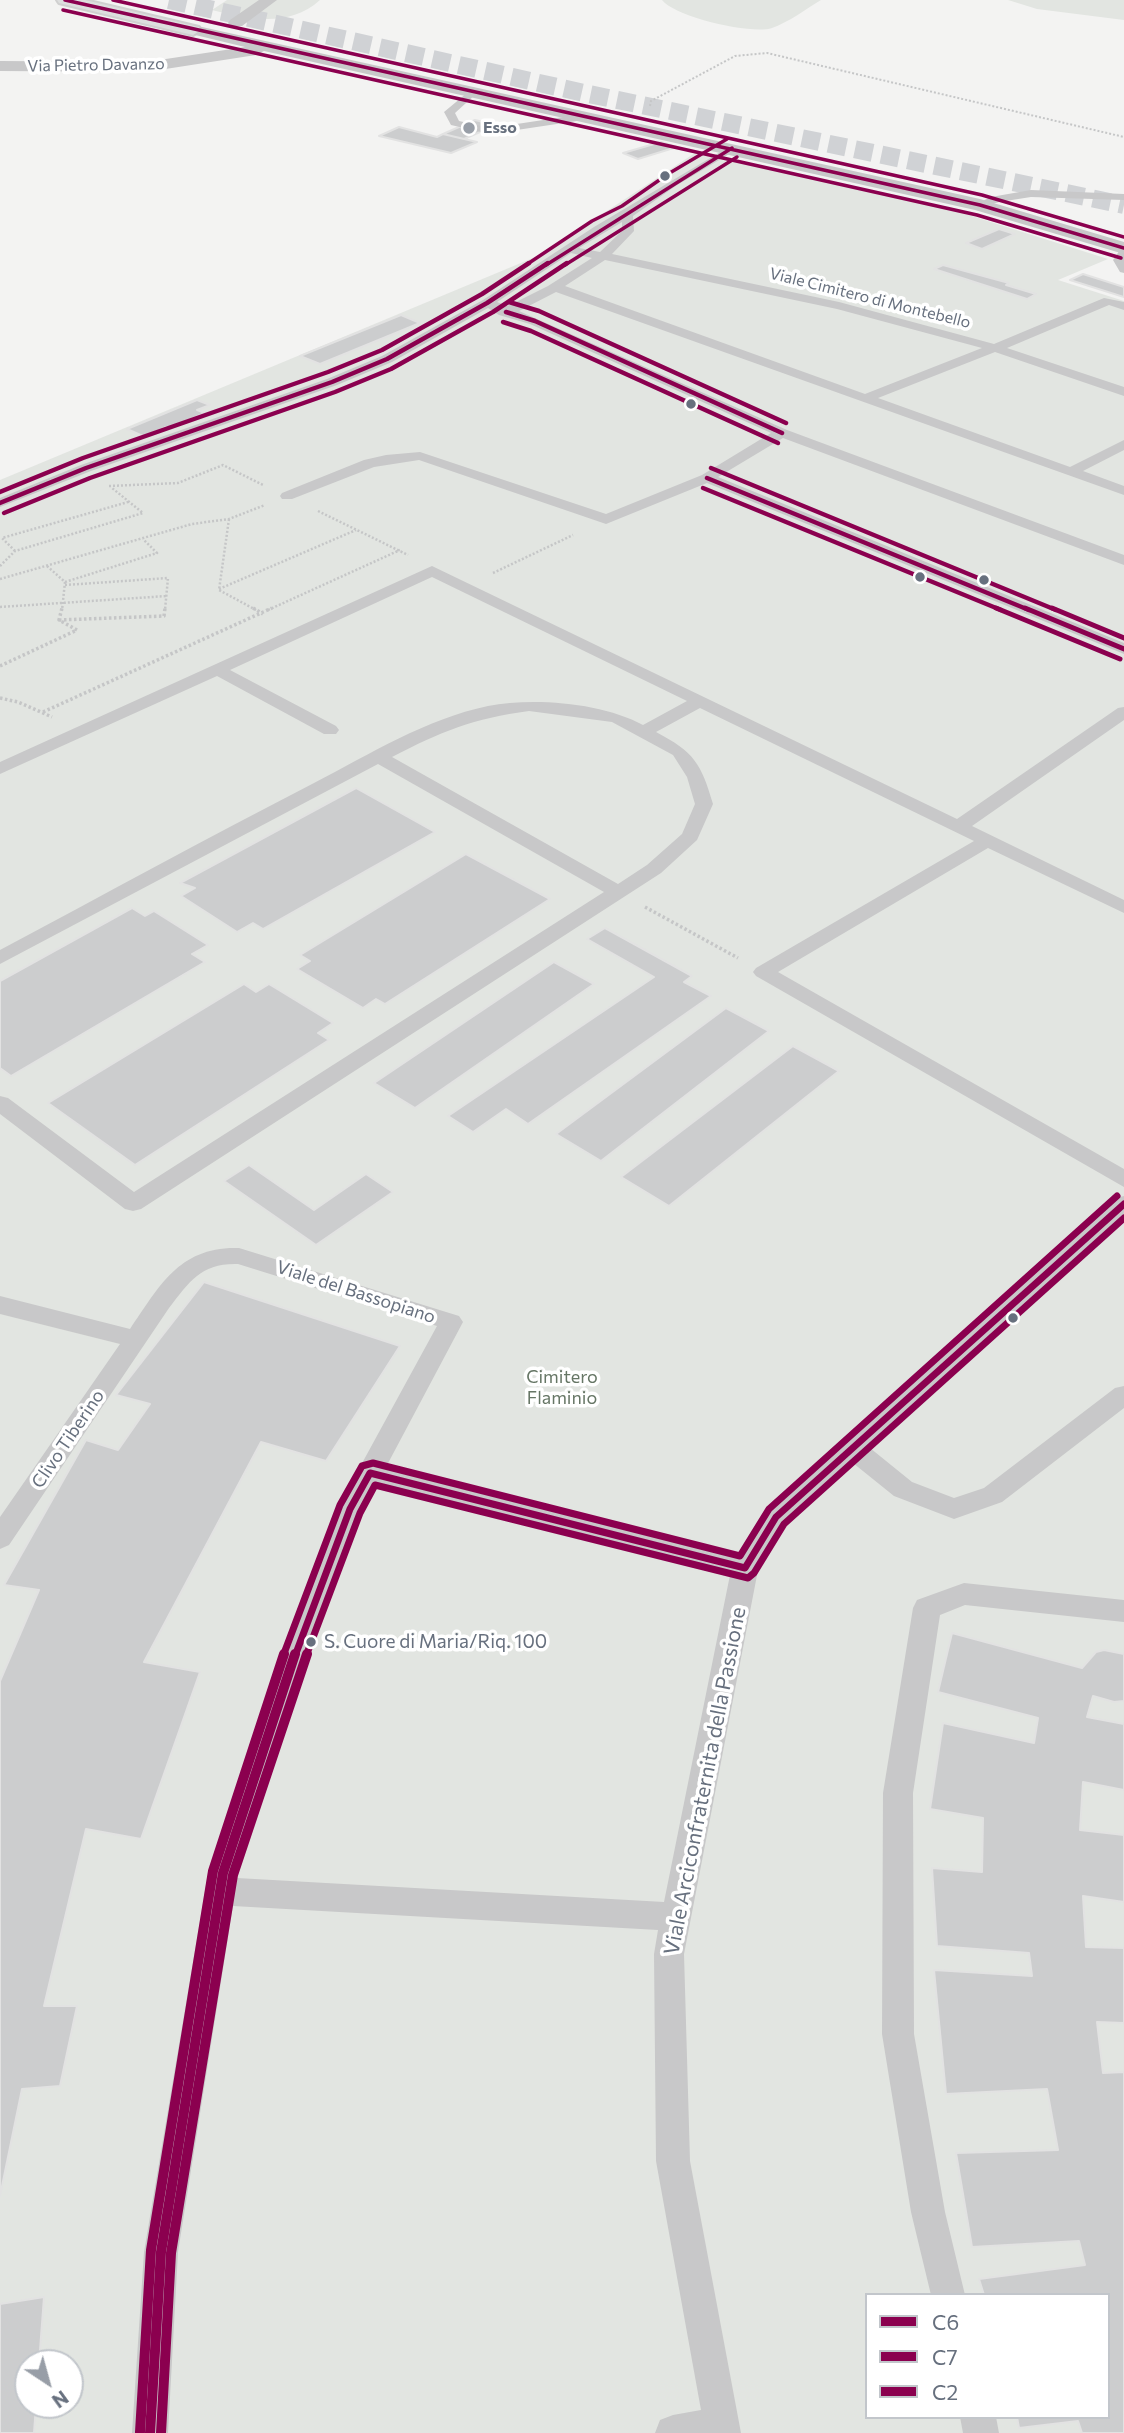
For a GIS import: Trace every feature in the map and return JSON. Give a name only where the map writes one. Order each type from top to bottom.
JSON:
[{"type":"highway","points":[[65,0],[200,31]]},
{"type":"street","points":[[183,0],[207,14],[396,73]]},
{"type":"street","points":[[200,31],[241,25],[269,0]]},
{"type":"street","points":[[200,31],[207,14]]},
{"type":"street","points":[[200,31],[980,205],[1124,248]]},
{"type":"street","name":"Via Pietro Davanzo","points":[[0,66],[155,66],[274,47]]},
{"type":"lane","points":[[473,91],[449,112],[455,123],[469,128],[490,131],[511,129],[590,116]]},
{"type":"lane","points":[[0,503],[86,468],[354,374],[387,359],[487,303],[732,148]]},
{"type":"lane","points":[[980,205],[997,197],[1023,194],[1124,197]]},
{"type":"lane","points":[[443,329],[506,312],[531,302],[601,255],[626,234],[627,215]]},
{"type":"lane","name":"Viale Cimitero di Montebello","points":[[569,249],[839,306],[995,348],[1124,393]]},
{"type":"lane","points":[[1124,253],[1119,260],[1124,269]]},
{"type":"lane","points":[[555,287],[1124,491]]},
{"type":"lane","points":[[866,398],[1108,301],[1124,306]]},
{"type":"lane","points":[[487,303],[535,321],[782,433],[1124,560]]},
{"type":"lane","points":[[287,496],[372,464],[420,456],[606,519],[707,478],[782,433]]},
{"type":"lane","points":[[1071,472],[1124,444]]},
{"type":"lane","points":[[707,478],[1124,649]]},
{"type":"lane","points":[[0,769],[432,571],[1124,907]]},
{"type":"lane","points":[[216,669],[330,730]]},
{"type":"lane","points":[[645,731],[700,701]]},
{"type":"lane","points":[[0,958],[437,727],[490,711],[529,706],[616,717],[679,751],[696,777],[704,804],[690,836],[654,869],[133,1203],[0,1103]]},
{"type":"lane","points":[[958,827],[1124,712]]},
{"type":"lane","points":[[378,757],[618,892]]},
{"type":"lane","points":[[987,841],[763,972],[1124,1179]]},
{"type":"lane","name":"Viale Arciconfraternita della Passione","points":[[722,2429],[673,2161],[669,1954],[745,1568],[776,1517],[1124,1204]]},
{"type":"lane","name":"Viale del Bassopiano","points":[[136,1339],[186,1269],[212,1257],[230,1255],[451,1322],[370,1472]]},
{"type":"lane","points":[[0,1305],[136,1339]]},
{"type":"lane","name":"Clivo Tiberino","points":[[0,1538],[136,1339]]},
{"type":"lane","points":[[851,1447],[903,1489],[954,1509],[993,1495],[1124,1395]]},
{"type":"lane","points":[[150,2433],[161,2252],[223,1873],[285,1682],[350,1509],[370,1472],[745,1568]]},
{"type":"lane","points":[[948,2293],[928,2212],[898,2034],[898,1793],[927,1608],[964,1594],[1124,1611]]},
{"type":"lane","points":[[220,1892],[676,1917]]},
{"type":"lane","points":[[673,2433],[722,2429]]},
{"type":"path","points":[[656,110],[650,107],[651,101],[735,55],[767,53],[1124,137]]},
{"type":"path","points":[[0,566],[15,551],[143,513],[111,488]]},
{"type":"path","points":[[0,579],[192,524],[229,519],[287,496]]},
{"type":"path","points":[[15,551],[2,538],[129,502]]},
{"type":"path","points":[[219,590],[229,519]]},
{"type":"path","points":[[463,587],[606,519]]},
{"type":"path","points":[[219,590],[357,530]]},
{"type":"path","points":[[65,584],[157,553],[142,538]]},
{"type":"path","points":[[43,712],[400,550]]},
{"type":"path","points":[[46,566],[65,584],[168,578],[164,616],[59,620]]},
{"type":"path","points":[[59,620],[64,603],[65,584]]},
{"type":"path","points":[[219,590],[297,632]]},
{"type":"path","points":[[0,607],[167,596]]},
{"type":"path","points":[[0,666],[77,630],[59,620]]},
{"type":"path","points":[[0,698],[43,712],[78,733]]},
{"type":"path","points":[[618,892],[763,972]]},
{"type":"green space","points":[[227,0],[320,0],[295,15],[268,19],[212,10]]},
{"type":"green space","points":[[662,0],[821,0],[785,22],[762,30],[732,27],[697,18],[682,13]]},
{"type":"green space","points":[[1008,0],[1124,0],[1124,20],[1037,9]]},
{"type":"green space","name":"Cimitero Flaminio","points":[[698,151],[956,211],[1108,259],[1058,280],[1124,301],[1124,2433],[0,2433],[0,480],[540,255]]},
{"type":"building","points":[[475,120],[496,125],[464,139],[443,134]]},
{"type":"building","points":[[399,127],[437,137],[443,134],[477,142],[451,153],[379,136]]},
{"type":"building","points":[[661,142],[677,147],[638,159],[623,153]]},
{"type":"building","points":[[999,229],[1015,234],[982,249],[966,243]]},
{"type":"building","points":[[943,265],[1009,283],[1006,285],[1036,294],[1027,299],[934,269]]},
{"type":"building","points":[[1083,274],[1124,287],[1124,297],[1070,280]]},
{"type":"building","points":[[401,315],[420,323],[320,364],[300,356]]},
{"type":"building","points":[[197,400],[210,405],[197,410],[205,413],[170,428],[166,427],[145,437],[127,429]]},
{"type":"building","points":[[356,788],[435,832],[263,929],[253,923],[237,932],[181,896],[195,888],[180,883]]},
{"type":"building","points":[[466,854],[550,899],[385,1004],[376,999],[363,1008],[297,969],[310,961],[300,955]]},
{"type":"building","points":[[132,908],[145,916],[154,911],[208,945],[192,954],[205,962],[11,1076],[0,1068],[0,981]]},
{"type":"building","points":[[605,928],[692,976],[684,982],[711,996],[528,1124],[506,1109],[473,1132],[448,1116],[654,977],[587,939]]},
{"type":"building","points":[[554,962],[594,984],[415,1108],[374,1083]]},
{"type":"building","points":[[244,984],[256,992],[269,984],[333,1023],[318,1033],[329,1040],[135,1165],[48,1103]]},
{"type":"building","points":[[726,1008],[769,1031],[601,1161],[556,1134]]},
{"type":"building","points":[[793,1046],[839,1071],[669,1206],[621,1177]]},
{"type":"building","points":[[249,1165],[314,1210],[366,1174],[393,1192],[316,1245],[224,1181]]},
{"type":"building","points":[[204,1282],[400,1346],[326,1461],[261,1442],[144,1662],[200,1672],[141,1839],[86,1829],[44,2006],[77,2006],[60,2086],[22,2089],[0,2196],[0,1681],[39,1590],[4,1585],[86,1440],[118,1450],[150,1404],[116,1395]]},
{"type":"building","points":[[952,1633],[1082,1668],[1096,1652],[1104,1650],[1124,1654],[1124,1701],[1114,1702],[1093,1696],[1087,1717],[1124,1724],[1124,1790],[1083,1782],[1080,1830],[1124,1835],[1124,1902],[1083,1896],[1086,1947],[1124,1948],[1124,2023],[1097,2022],[1103,2073],[1124,2072],[1124,2433],[1082,2433],[1078,2421],[1019,2428],[1017,2419],[1110,2419],[1110,2293],[983,2293],[979,2279],[1085,2265],[1079,2241],[972,2247],[956,2153],[1058,2150],[1047,2089],[946,2094],[934,1970],[1032,1976],[1029,1953],[937,1946],[932,1868],[982,1872],[983,1818],[930,1809],[943,1723],[1034,1743],[1038,1718],[938,1692]]},
{"type":"building","points":[[44,2297],[40,2349],[14,2349],[14,2419],[35,2419],[34,2433],[0,2433],[0,2304]]},
{"type":"tunnel","points":[[169,0],[584,93],[1124,205]]},
{"type":"transit line","name":"C6","points":[[65,0],[980,205],[1124,248]]},
{"type":"transit line","name":"C2","points":[[113,0],[982,195],[1124,237]]},
{"type":"transit line","name":"C7","points":[[63,10],[977,215],[1121,258]]},
{"type":"transit line","name":"C2","points":[[0,492],[83,458],[328,372],[382,350],[482,294],[592,221],[622,206],[668,174],[727,139]]},
{"type":"transit line","name":"C6","points":[[0,503],[86,468],[332,382],[387,359],[487,303],[598,230],[627,215],[673,183],[732,148]]},
{"type":"transit line","name":"C7","points":[[4,513],[90,478],[335,392],[391,369],[493,312],[603,239],[633,224],[737,157]]},
{"type":"transit line","name":"C2","points":[[509,302],[539,311],[786,423]]},
{"type":"transit line","name":"C6","points":[[506,312],[535,321],[782,433]]},
{"type":"transit line","name":"C7","points":[[503,322],[531,331],[778,443]]},
{"type":"transit line","name":"C2","points":[[711,468],[1124,638]]},
{"type":"transit line","name":"C6","points":[[707,478],[1124,649]]},
{"type":"transit line","name":"C7","points":[[703,488],[1120,659]]},
{"type":"transit line","name":"C2","points":[[140,2432],[151,2250],[213,1871],[275,1678],[340,1505],[362,1466],[373,1463],[740,1556],[769,1509],[1117,1196]]},
{"type":"transit line","name":"C6","points":[[150,2433],[161,2252],[223,1873],[285,1682],[350,1509],[370,1473],[745,1568],[776,1517],[1124,1204]]},
{"type":"transit line","name":"C7","points":[[161,2433],[171,2253],[233,1875],[295,1685],[360,1513],[375,1485],[748,1578],[754,1573],[784,1524],[1124,1218]]},
{"type":"place","name":"Esso","points":[[469,128]]},
{"type":"place","name":"S. Cuore di Maria/Riq. 100","points":[[311,1642]]}]
